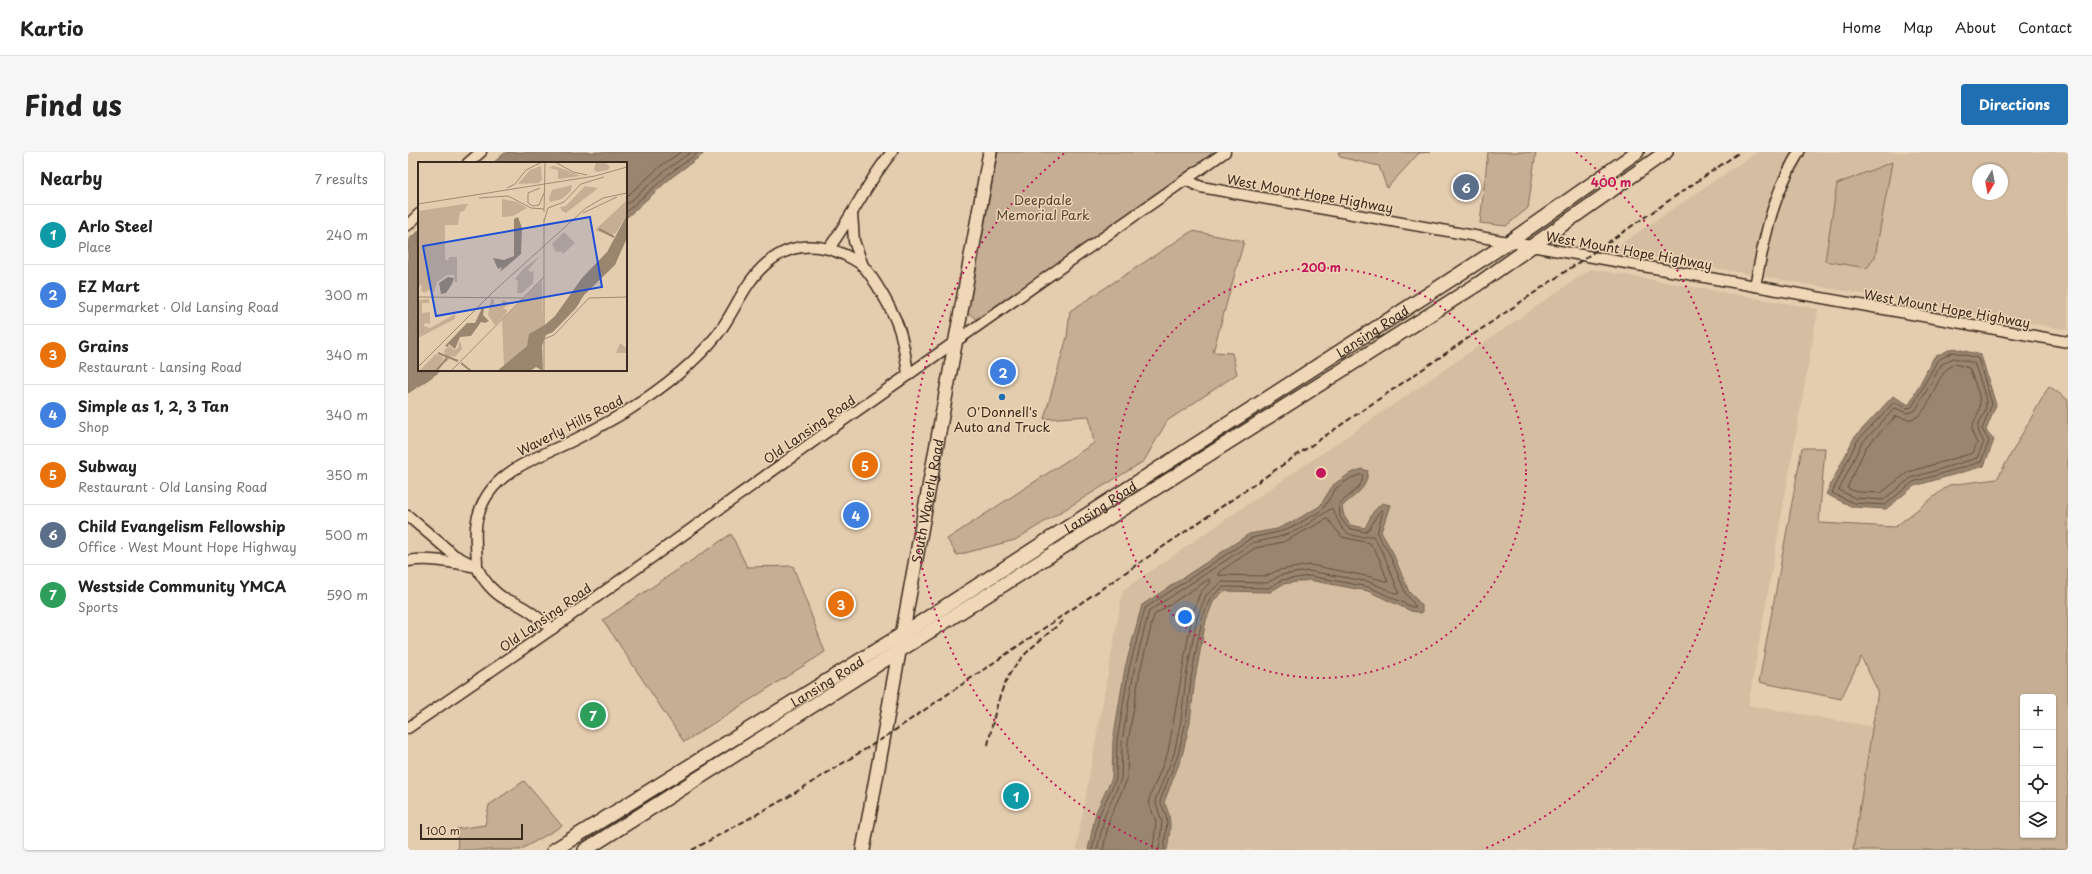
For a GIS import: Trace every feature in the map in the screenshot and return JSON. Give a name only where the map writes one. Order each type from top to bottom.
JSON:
[{"type":"main road","name":"South Waverly Road","points":[[863,850],[901,650],[954,344],[990,152]]},
{"type":"main road","name":"Lansing Road","points":[[554,850],[904,632],[1509,242],[1638,152]]},
{"type":"main road","name":"Lansing Road","points":[[585,850],[1471,288],[1666,152]]},
{"type":"street","points":[[469,162],[481,152]]},
{"type":"street","name":"Old Lansing Road","points":[[408,728],[552,629],[1225,152]]},
{"type":"street","points":[[1755,286],[1767,225],[1779,190],[1799,152]]},
{"type":"street","points":[[829,248],[852,213],[858,199],[887,153]]},
{"type":"street","name":"West Mount Hope Highway","points":[[1186,180],[1201,187],[2068,342]]},
{"type":"street","points":[[852,213],[854,242],[863,266],[880,291],[898,325],[908,376]]},
{"type":"street","points":[[408,225],[418,215]]},
{"type":"street","name":"Waverly Hills Road","points":[[477,566],[476,525],[478,514],[487,494],[497,482],[516,467],[609,422],[665,386],[717,335],[751,280],[767,263],[786,251],[809,246],[829,248],[853,259],[863,266]]},
{"type":"street","points":[[408,516],[454,555],[477,566],[480,574],[495,592],[533,613],[552,629]]},
{"type":"street","points":[[408,561],[450,562],[477,566]]},
{"type":"shaded area","points":[[1757,152],[2068,152],[2068,330],[1612,250]]},
{"type":"shaded area","points":[[1591,269],[1818,309],[1748,705],[1874,727],[1853,850],[1076,850],[1123,590]]},
{"type":"green space","name":"Deepdale Memorial Park","points":[[998,152],[1215,152],[979,319],[975,319],[968,312]]},
{"type":"green space","points":[[1338,152],[1431,152],[1419,153],[1387,188],[1379,166],[1340,157]]},
{"type":"green space","points":[[1488,152],[1536,152],[1528,208],[1506,226],[1480,223]]},
{"type":"green space","points":[[1892,162],[1875,257],[1867,268],[1825,261],[1837,184]]},
{"type":"green space","points":[[1192,231],[1244,241],[1213,352],[1232,353],[1237,374],[1167,421],[1144,461],[1015,540],[957,555],[947,539],[1094,443],[1089,416],[1044,419],[1067,337],[1070,311]]},
{"type":"green space","points":[[2049,386],[2068,400],[2068,850],[1853,850],[1878,691],[1861,657],[1841,699],[1759,682],[1802,448],[1825,448],[1819,523],[1895,527],[1949,485],[1997,479]]},
{"type":"green space","points":[[731,534],[747,567],[793,566],[825,652],[684,742],[603,620]]},
{"type":"green space","points":[[524,781],[562,826],[520,850],[458,850],[457,829],[485,825],[489,805]]},
{"type":"water","points":[[506,152],[706,152],[672,177],[627,217],[627,162],[494,162]]},
{"type":"water","points":[[418,232],[418,371],[440,371],[408,393],[408,240]]},
{"type":"water","points":[[1953,348],[1981,355],[1996,405],[1986,430],[1994,440],[1984,466],[1914,486],[1886,509],[1853,507],[1826,494],[1854,438],[1893,396],[1909,405],[1934,357]]},
{"type":"water","points":[[1362,469],[1368,471],[1365,484],[1359,492],[1342,507],[1344,516],[1350,525],[1365,528],[1373,512],[1382,503],[1390,505],[1381,532],[1392,551],[1409,592],[1422,605],[1422,613],[1411,611],[1368,591],[1309,580],[1283,584],[1270,592],[1224,591],[1214,600],[1206,620],[1195,678],[1190,722],[1182,756],[1164,802],[1170,820],[1167,850],[1088,850],[1096,812],[1112,778],[1113,741],[1125,668],[1142,605],[1249,534],[1277,529],[1320,506],[1333,485],[1349,474]]},
{"type":"railway","points":[[692,850],[788,797],[885,737],[1740,152]]},
{"type":"railway","points":[[988,745],[998,701],[1009,675],[1027,652],[1063,621]]},
{"type":"place","name":"Child Evangelism Fellowship","points":[[1466,187]]},
{"type":"place","name":"EZ Mart","points":[[1003,372]]},
{"type":"place","name":"O'Donnell's Auto and Truck","points":[[1002,397]]},
{"type":"place","name":"Subway","points":[[865,465]]},
{"type":"place","name":"Simple as 1, 2, 3 Tan","points":[[856,515]]},
{"type":"place","name":"Grains","points":[[841,604]]},
{"type":"place","name":"Westside Community YMCA","points":[[593,715]]},
{"type":"place","name":"Arlo Steel","points":[[1016,796]]}]
